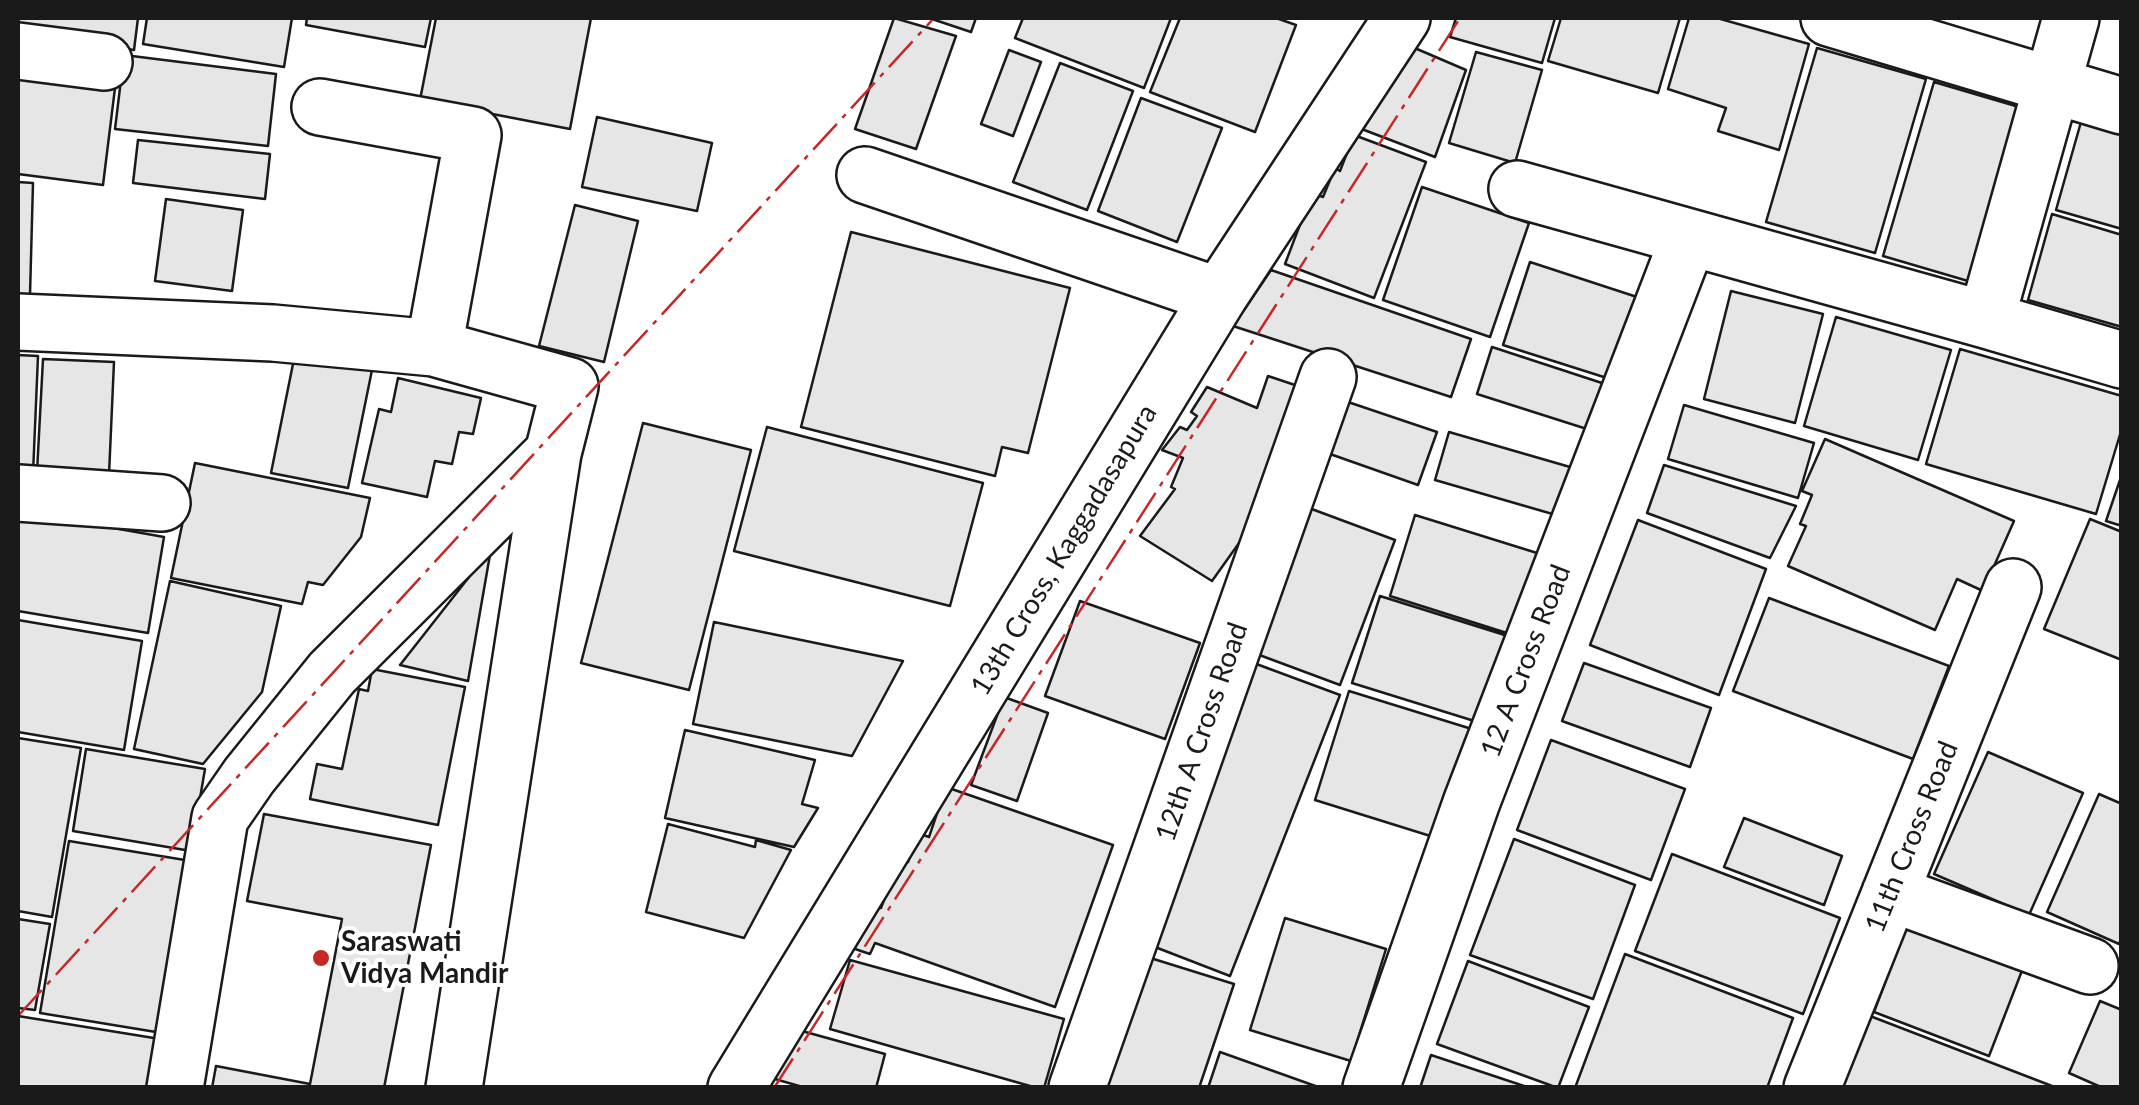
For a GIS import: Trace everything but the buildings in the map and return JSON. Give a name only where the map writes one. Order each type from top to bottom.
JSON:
[{"type":"street","points":[[1829,18],[2122,106]]},
{"type":"street","points":[[1986,320],[2071,18]]},
{"type":"street","name":"13th Cross, Kaggadasapura","points":[[736,1088],[1387,21]]},
{"type":"street","points":[[18,51],[104,62]]},
{"type":"street","points":[[320,107],[473,135],[434,348]]},
{"type":"street","points":[[866,175],[1219,296]]},
{"type":"street","points":[[1516,190],[2122,360]]},
{"type":"street","name":"12 A Cross Road","points":[[1371,1088],[1472,801],[1689,237]]},
{"type":"street","points":[[18,322],[273,334],[434,348],[570,386],[553,453],[454,1088]]},
{"type":"street","name":"12th A Cross Road","points":[[1077,1088],[1328,376]]},
{"type":"street","points":[[175,1088],[220,818],[248,776],[332,673],[553,453]]},
{"type":"street","points":[[18,493],[162,503]]},
{"type":"street","name":"11th Cross Road","points":[[1812,1088],[2013,587]]},
{"type":"street","points":[[1890,893],[2090,966]]},
{"type":"power","points":[[18,1016],[934,18]]},
{"type":"power","points":[[774,1088],[1460,18]]},
{"type":"place","name":"Saraswati Vidya Mandir","points":[[321,958]]}]
